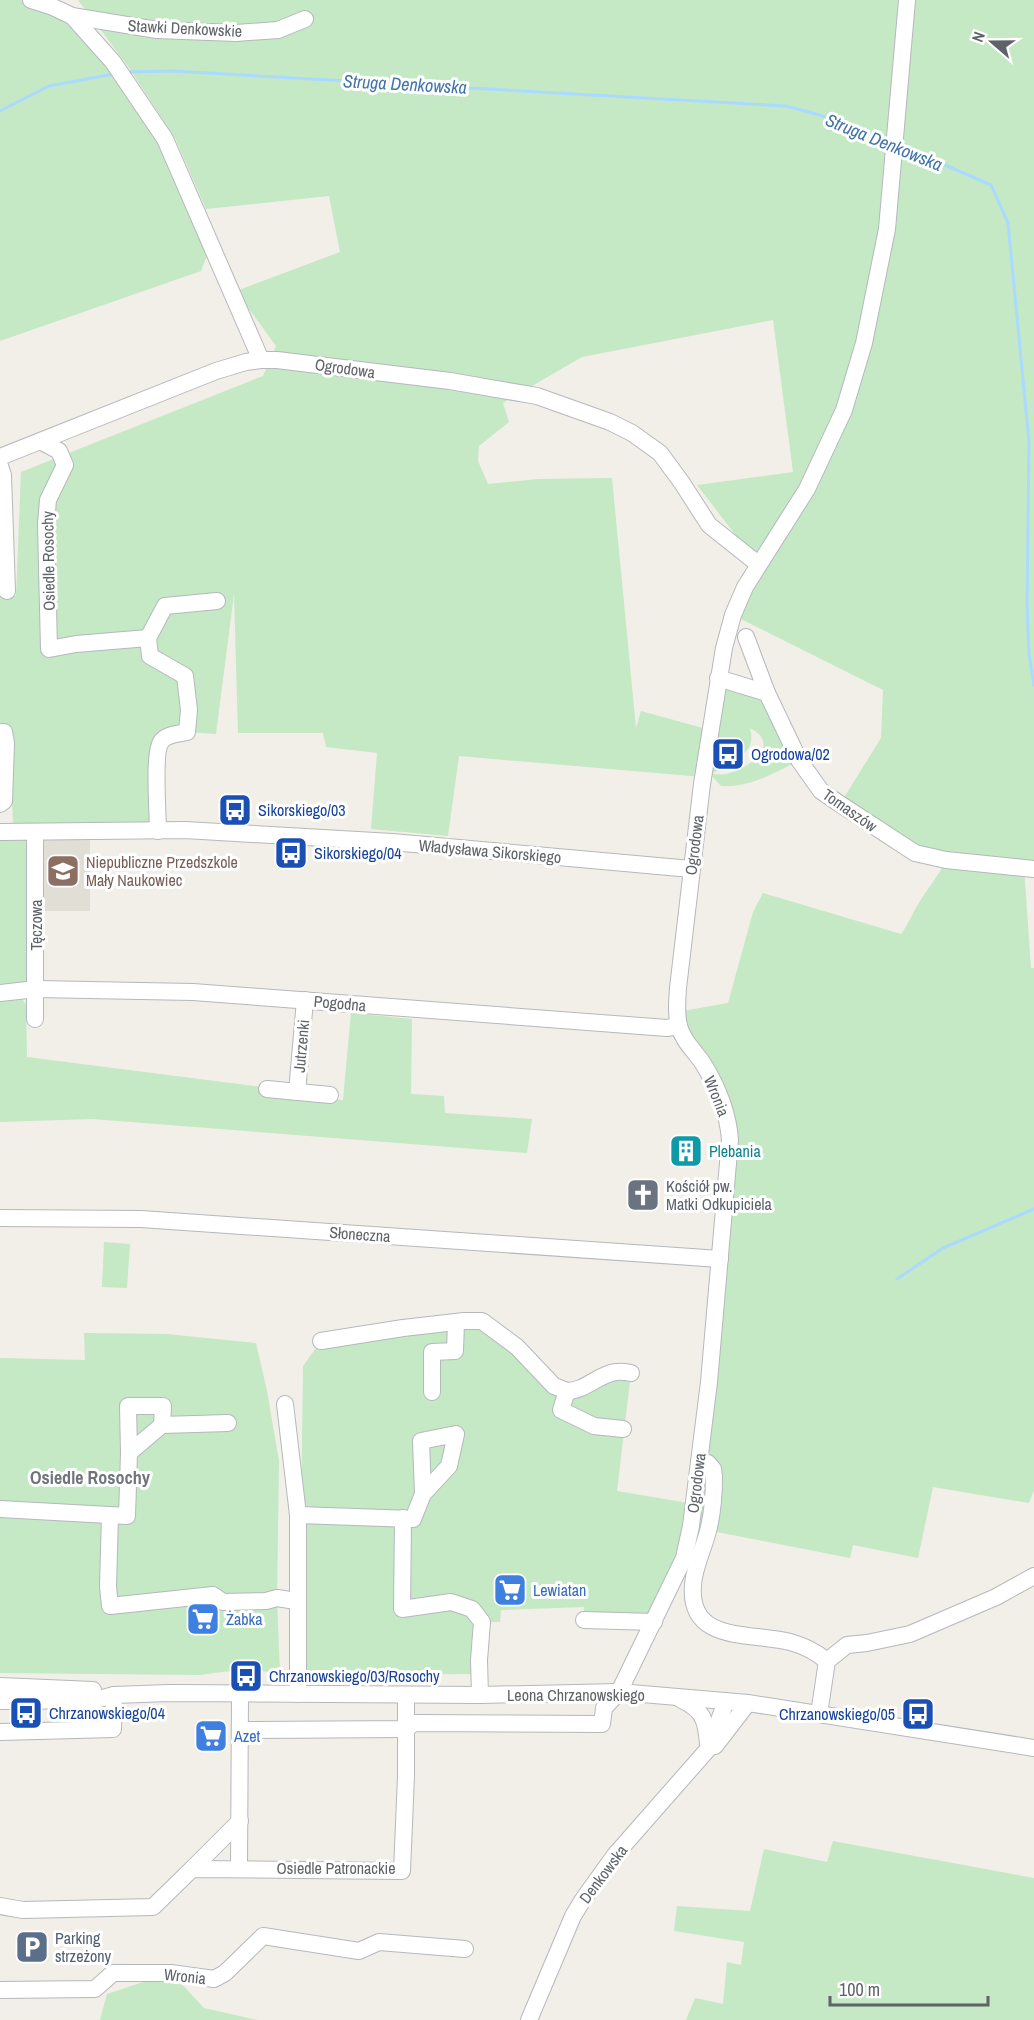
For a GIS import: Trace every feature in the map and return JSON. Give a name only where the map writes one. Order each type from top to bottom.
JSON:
[{"type":"street","name":"Stawki Denkowskie","points":[[31,0],[72,16],[157,30],[236,33],[278,30],[305,19]]},
{"type":"street","name":"Ogrodowa","points":[[678,1019],[678,988],[691,869],[724,648],[733,615],[745,587],[807,489],[843,410],[864,343],[887,229],[907,0]]},
{"type":"street","points":[[0,457],[216,371],[261,360],[165,139],[113,62],[72,16]]},
{"type":"street","name":"Ogrodowa","points":[[261,360],[302,362],[494,388],[537,396],[610,422],[632,433],[660,453],[709,525],[758,564]]},
{"type":"street","name":"Osiedle Rosochy","points":[[42,442],[58,451],[65,465],[48,500],[46,512],[49,649],[148,638]]},
{"type":"street","points":[[0,466],[3,475],[3,561],[7,591]]},
{"type":"street","points":[[158,831],[157,753],[162,740],[187,732],[189,710],[185,676],[150,657],[148,638],[165,606],[217,601]]},
{"type":"street","name":"Tomaszów","points":[[746,638],[767,693],[800,760],[821,791],[915,853],[946,860],[1034,869]]},
{"type":"street","points":[[718,678],[767,693]]},
{"type":"street","points":[[0,732],[4,732],[6,743],[4,801],[0,804]]},
{"type":"street","name":"Władysława Sikorskiego","points":[[0,832],[185,830],[392,842],[691,869]]},
{"type":"street","name":"Tęczowa","points":[[34,1019],[36,989],[35,832]]},
{"type":"street","name":"Pogodna","points":[[0,993],[36,989],[193,992],[656,1027],[678,1019]]},
{"type":"street","name":"Jutrzenki","points":[[297,1092],[305,1000]]},
{"type":"street","name":"Wronia","points":[[678,1019],[684,1039],[704,1065],[718,1091],[730,1131],[728,1180],[720,1259]]},
{"type":"street","name":"Jutrzenki","points":[[267,1089],[330,1095]]},
{"type":"street","name":"Słoneczna","points":[[0,1218],[141,1219],[720,1259]]},
{"type":"street","name":"Ogrodowa","points":[[406,1729],[414,1723],[602,1724],[604,1708],[619,1692],[684,1558],[691,1527],[709,1382],[720,1259]]},
{"type":"street","points":[[321,1341],[474,1320],[489,1325],[517,1347],[554,1386],[567,1391],[576,1391],[615,1372],[631,1372]]},
{"type":"street","points":[[432,1392],[432,1352],[455,1351],[456,1322]]},
{"type":"street","points":[[567,1391],[561,1410],[594,1426],[623,1429]]},
{"type":"street","points":[[285,1404],[298,1515],[296,1601],[298,1694]]},
{"type":"street","points":[[0,1509],[128,1516],[129,1406],[163,1406],[162,1425]]},
{"type":"street","points":[[129,1453],[162,1425],[228,1424]]},
{"type":"street","points":[[699,1462],[708,1463],[713,1469],[714,1476],[710,1525],[692,1583],[693,1598],[703,1622],[724,1632],[789,1642],[814,1650],[827,1661]]},
{"type":"street","points":[[298,1515],[413,1519],[423,1494]]},
{"type":"street","points":[[110,1515],[108,1560],[110,1606],[213,1595],[223,1602],[266,1601],[277,1598],[296,1601]]},
{"type":"street","points":[[403,1518],[402,1609],[451,1602],[472,1609],[482,1622],[479,1660],[480,1695]]},
{"type":"street","points":[[819,1714],[827,1661],[847,1645],[910,1634],[996,1597],[1034,1576]]},
{"type":"street","points":[[584,1620],[654,1622]]},
{"type":"street","name":"Leona Chrzanowskiego","points":[[0,1686],[96,1690],[114,1695]]},
{"type":"street","name":"Leona Chrzanowskiego","points":[[0,1701],[95,1700],[114,1695],[480,1695],[619,1692],[748,1703],[1034,1748]]},
{"type":"street","points":[[239,1869],[240,1694]]},
{"type":"street","points":[[0,1732],[113,1729],[114,1695]]},
{"type":"street","name":"Osiedle Patronackie","points":[[192,1869],[277,1868],[402,1871],[406,1776],[406,1695]]},
{"type":"street","points":[[675,1696],[692,1704],[703,1717],[709,1748]]},
{"type":"street","name":"Denkowska","points":[[529,2020],[573,1916],[591,1886],[615,1855],[709,1748],[726,1701]]},
{"type":"street","name":"Denkowska","points":[[709,1748],[716,1746],[748,1703]]},
{"type":"street","points":[[240,1730],[406,1729]]},
{"type":"street","points":[[0,1906],[23,1910],[153,1907],[240,1821]]},
{"type":"street","name":"Wronia","points":[[0,1990],[94,1989],[113,1973],[171,1973],[214,1979],[225,1973],[263,1936],[359,1951],[379,1942],[465,1949]]},
{"type":"shaded area","name":"Niepubliczne Przedszkole Mały Naukowiec","points":[[90,831],[90,911],[35,911],[35,832]]},
{"type":"green space","points":[[0,0],[31,0],[72,16],[165,139],[211,245],[201,271],[0,341]]},
{"type":"green space","points":[[78,0],[1034,0],[1034,869],[1024,867],[1031,968],[1034,968],[1034,1490],[1029,1503],[933,1487],[918,1558],[853,1545],[850,1558],[691,1527],[654,1622],[584,1620],[584,1607],[501,1610],[500,1622],[482,1622],[480,1674],[299,1675],[303,1366],[321,1341],[474,1321],[567,1391],[631,1373],[617,1491],[694,1504],[730,1140],[677,1012],[728,1003],[753,912],[763,893],[901,934],[946,860],[915,853],[840,804],[881,738],[883,690],[733,615],[758,564],[697,485],[793,472],[773,320],[582,357],[503,403],[509,422],[479,446],[478,461],[488,484],[539,479],[612,478],[636,728],[641,711],[710,730],[718,678],[767,693],[799,760],[752,782],[721,786],[710,774],[703,777],[459,756],[448,836],[371,829],[377,753],[326,747],[323,733],[238,733],[234,594],[216,734],[187,732],[167,737],[158,823],[13,825],[10,741],[0,732],[0,467],[7,591],[16,596],[21,472],[263,376],[276,346],[236,291],[340,252],[329,196],[206,209],[175,138],[127,65]],"holes":[[[750,728],[759,735],[763,742],[763,749],[752,762],[726,774],[712,774],[746,751],[750,745]]]},
{"type":"green space","points":[[0,832],[35,832],[36,989],[0,993]]},
{"type":"green space","points":[[21,998],[26,1004],[27,1057],[262,1087],[262,1095],[343,1100],[351,1013],[412,1019],[411,1094],[444,1096],[445,1113],[532,1119],[527,1153],[92,1119],[0,1122],[0,1000]]},
{"type":"green space","points":[[104,1242],[130,1244],[127,1288],[102,1287]]},
{"type":"green space","points":[[84,1333],[167,1334],[256,1343],[279,1461],[277,1598],[280,1674],[251,1671],[200,1675],[0,1673],[0,1358],[85,1360]]},
{"type":"green space","points":[[833,1841],[1034,1878],[1034,2020],[686,2020],[695,1998],[723,2004],[727,1962],[741,1965],[744,1942],[674,1931],[677,1906],[750,1911],[764,1849],[827,1862]]},
{"type":"green space","points":[[177,1979],[204,2008],[257,2020],[100,2020],[107,1994],[143,1982]]},
{"type":"waterway","name":"Struga Denkowska","points":[[128,72],[173,71],[785,106],[825,117],[890,141]]},
{"type":"waterway","name":"Struga Denkowska","points":[[0,111],[49,86],[114,74]]},
{"type":"waterway","name":"Struga Denkowska","points":[[899,145],[991,185],[1008,223],[1029,442],[1027,606],[1029,654],[1034,685]]},
{"type":"waterway","points":[[897,1279],[943,1248],[1034,1209]]},
{"type":"place","name":"Ogrodowa/02","points":[[728,754]]},
{"type":"place","name":"Sikorskiego/03","points":[[235,810]]},
{"type":"place","name":"Sikorskiego/04","points":[[291,853]]},
{"type":"place","name":"Niepubliczne Przedszkole Mały Naukowiec","points":[[63,871]]},
{"type":"place","name":"Plebania","points":[[686,1151]]},
{"type":"place","name":"Kościół pw. Matki Odkupiciela","points":[[643,1195]]},
{"type":"place","name":"Lewiatan","points":[[510,1590]]},
{"type":"place","name":"Żabka","points":[[203,1619]]},
{"type":"place","name":"Chrzanowskiego/03/Rosochy","points":[[246,1676]]},
{"type":"place","name":"Chrzanowskiego/04","points":[[26,1713]]},
{"type":"place","name":"Chrzanowskiego/05","points":[[918,1714]]},
{"type":"place","name":"Azet","points":[[211,1736]]},
{"type":"place","name":"Parking strzeżony","points":[[32,1947]]},
{"type":"district","name":"Osiedle Rosochy","points":[[90,1477]]}]
